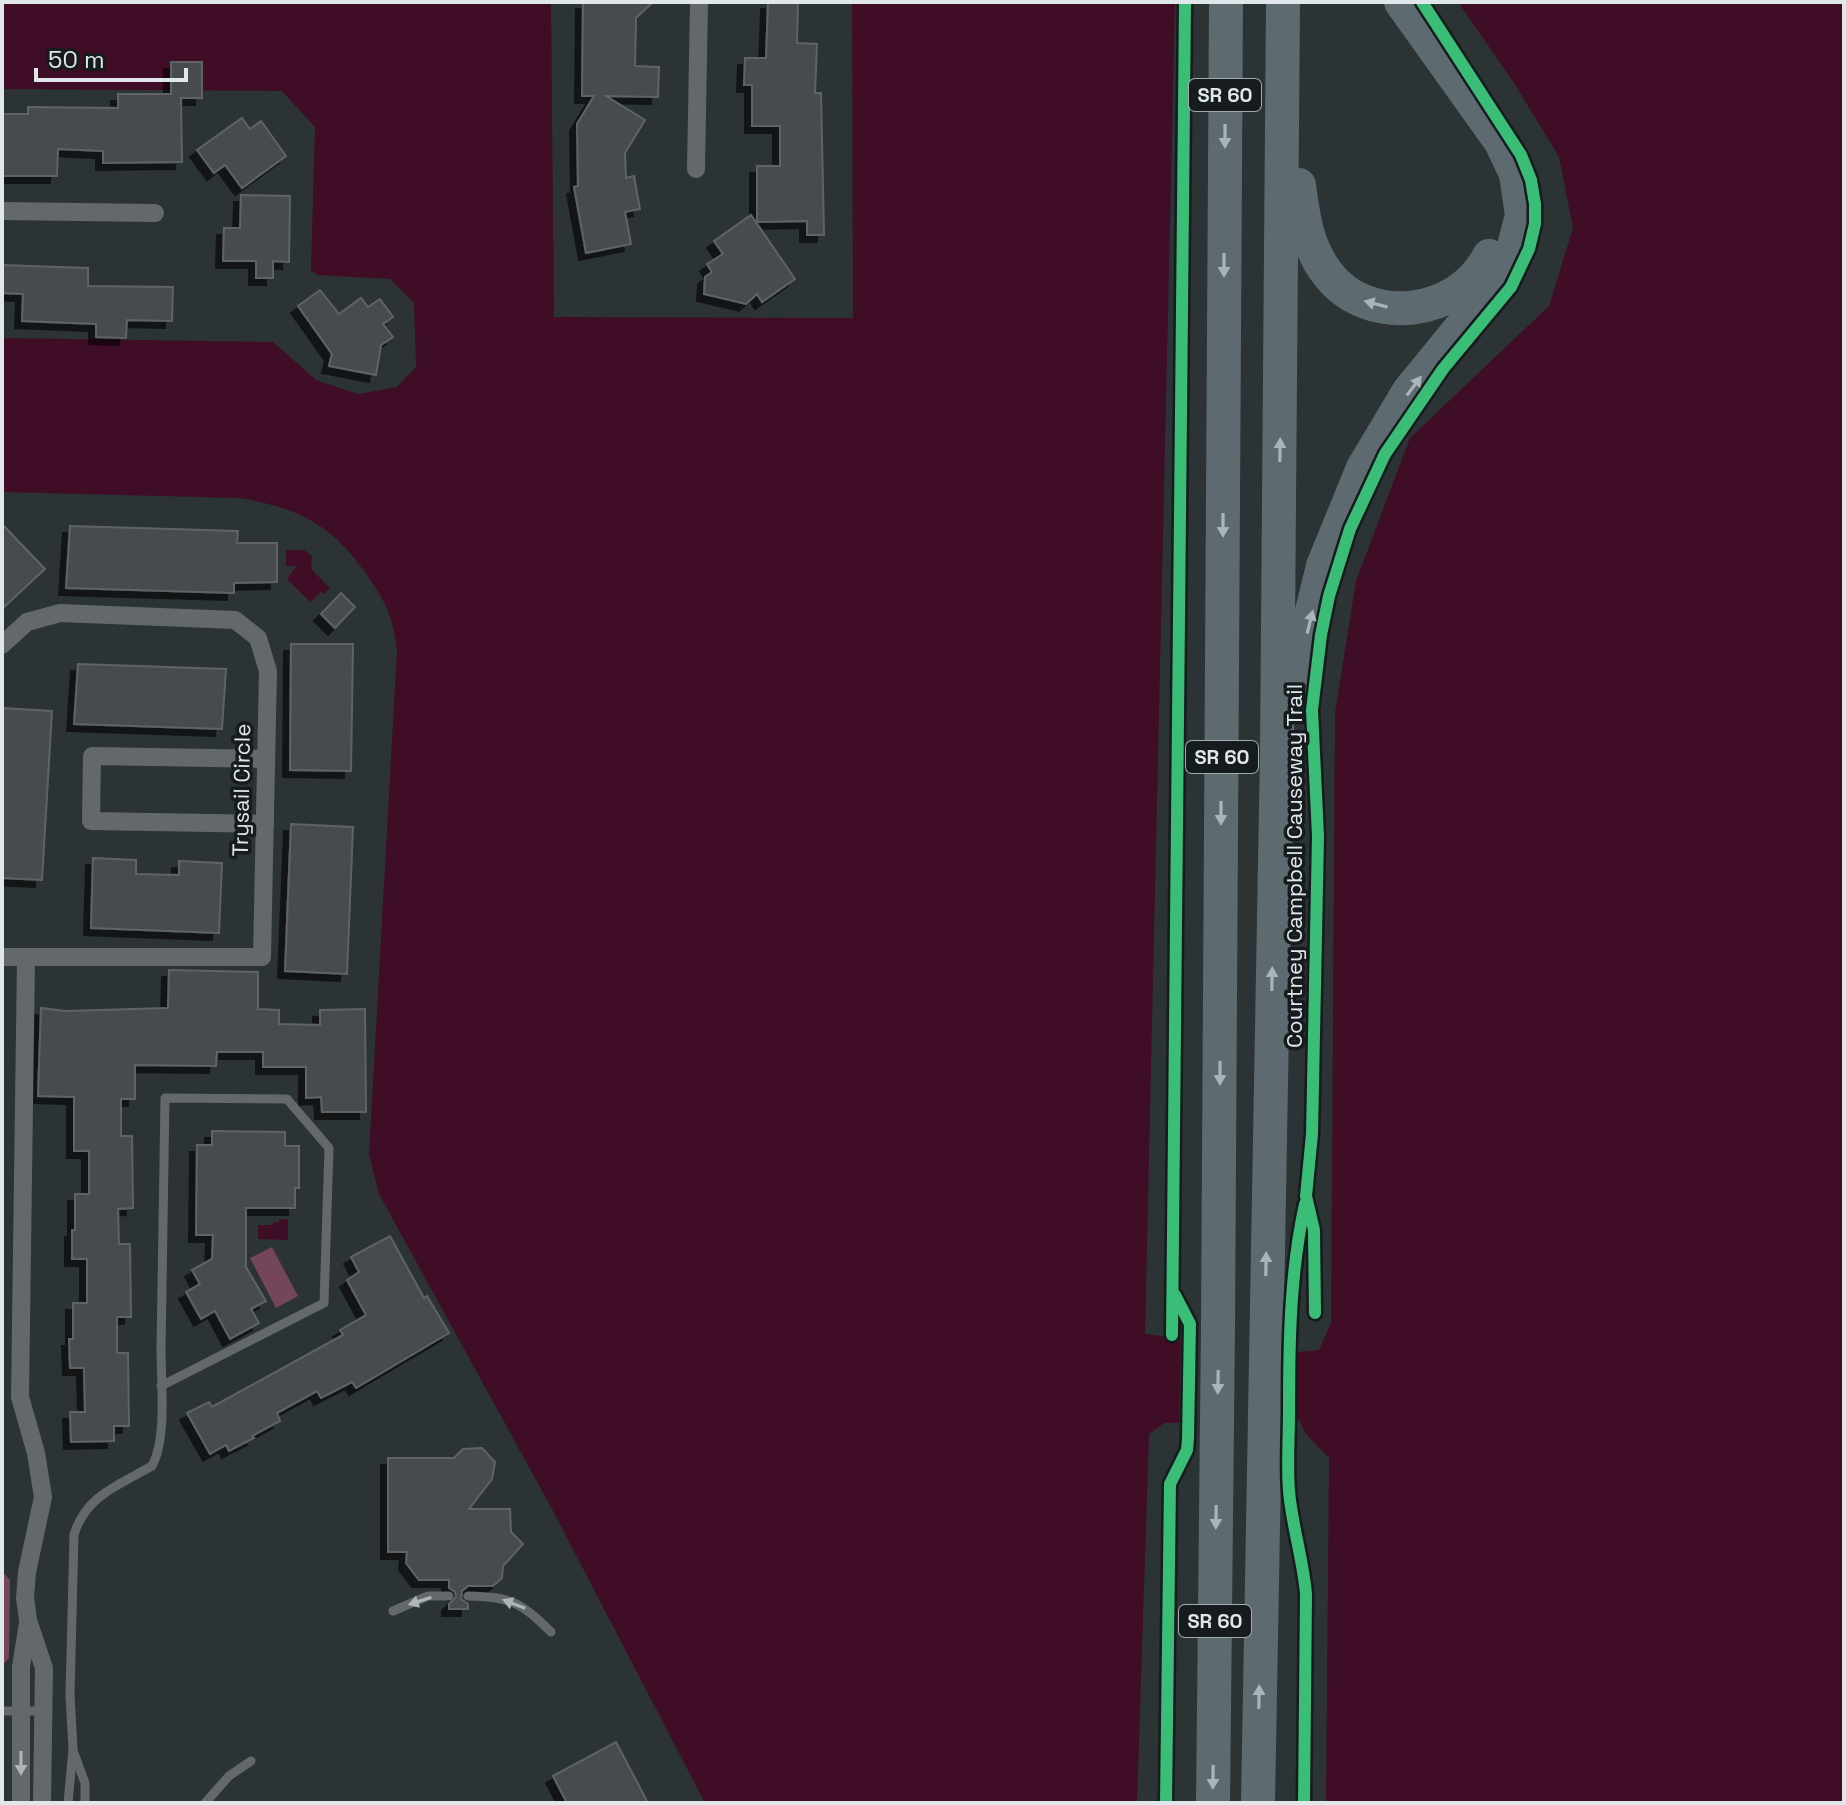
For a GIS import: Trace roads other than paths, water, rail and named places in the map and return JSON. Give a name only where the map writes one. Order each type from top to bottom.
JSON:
[{"type":"highway","name":"SR 60","points":[[1213,1803],[1226,2]]},
{"type":"highway","name":"SR 60","points":[[1258,1803],[1277,752],[1283,2]]},
{"type":"highway","points":[[1284,70],[1306,231],[1327,275],[1346,291],[1380,307],[1421,307],[1450,296],[1473,279],[1492,249],[1500,221],[1499,195],[1490,169],[1430,64],[1400,2]]},
{"type":"highway","points":[[1277,752],[1323,566],[1363,468],[1409,391],[1510,262],[1522,215],[1516,174],[1501,142],[1400,2]]},
{"type":"street","points":[[696,169],[699,2]]},
{"type":"street","points":[[2,211],[155,213]]},
{"type":"street","name":"Trysail Circle","points":[[2,645],[27,622],[60,613],[235,620],[258,638],[268,671],[262,957],[2,957]]},
{"type":"street","points":[[265,824],[91,821],[92,756],[266,759]]},
{"type":"street","points":[[26,958],[11,1399],[36,1453],[43,1497],[27,1572],[25,1598],[28,1620],[44,1668],[42,1803]]},
{"type":"street","points":[[21,1803],[11,1711],[28,1620]]},
{"type":"lane","points":[[68,1803],[73,1749],[70,1695],[74,1535],[78,1518],[93,1500],[152,1466],[160,1435],[165,1098],[287,1099],[329,1148],[324,1303],[161,1386]]},
{"type":"lane","points":[[393,1611],[428,1596],[449,1596]]},
{"type":"lane","points":[[468,1596],[506,1599],[525,1607],[551,1632]]},
{"type":"lane","points":[[11,1711],[43,1711]]},
{"type":"lane","points":[[73,1749],[85,1783],[85,1803]]},
{"type":"lane","points":[[205,1803],[229,1776],[251,1761]]}]
